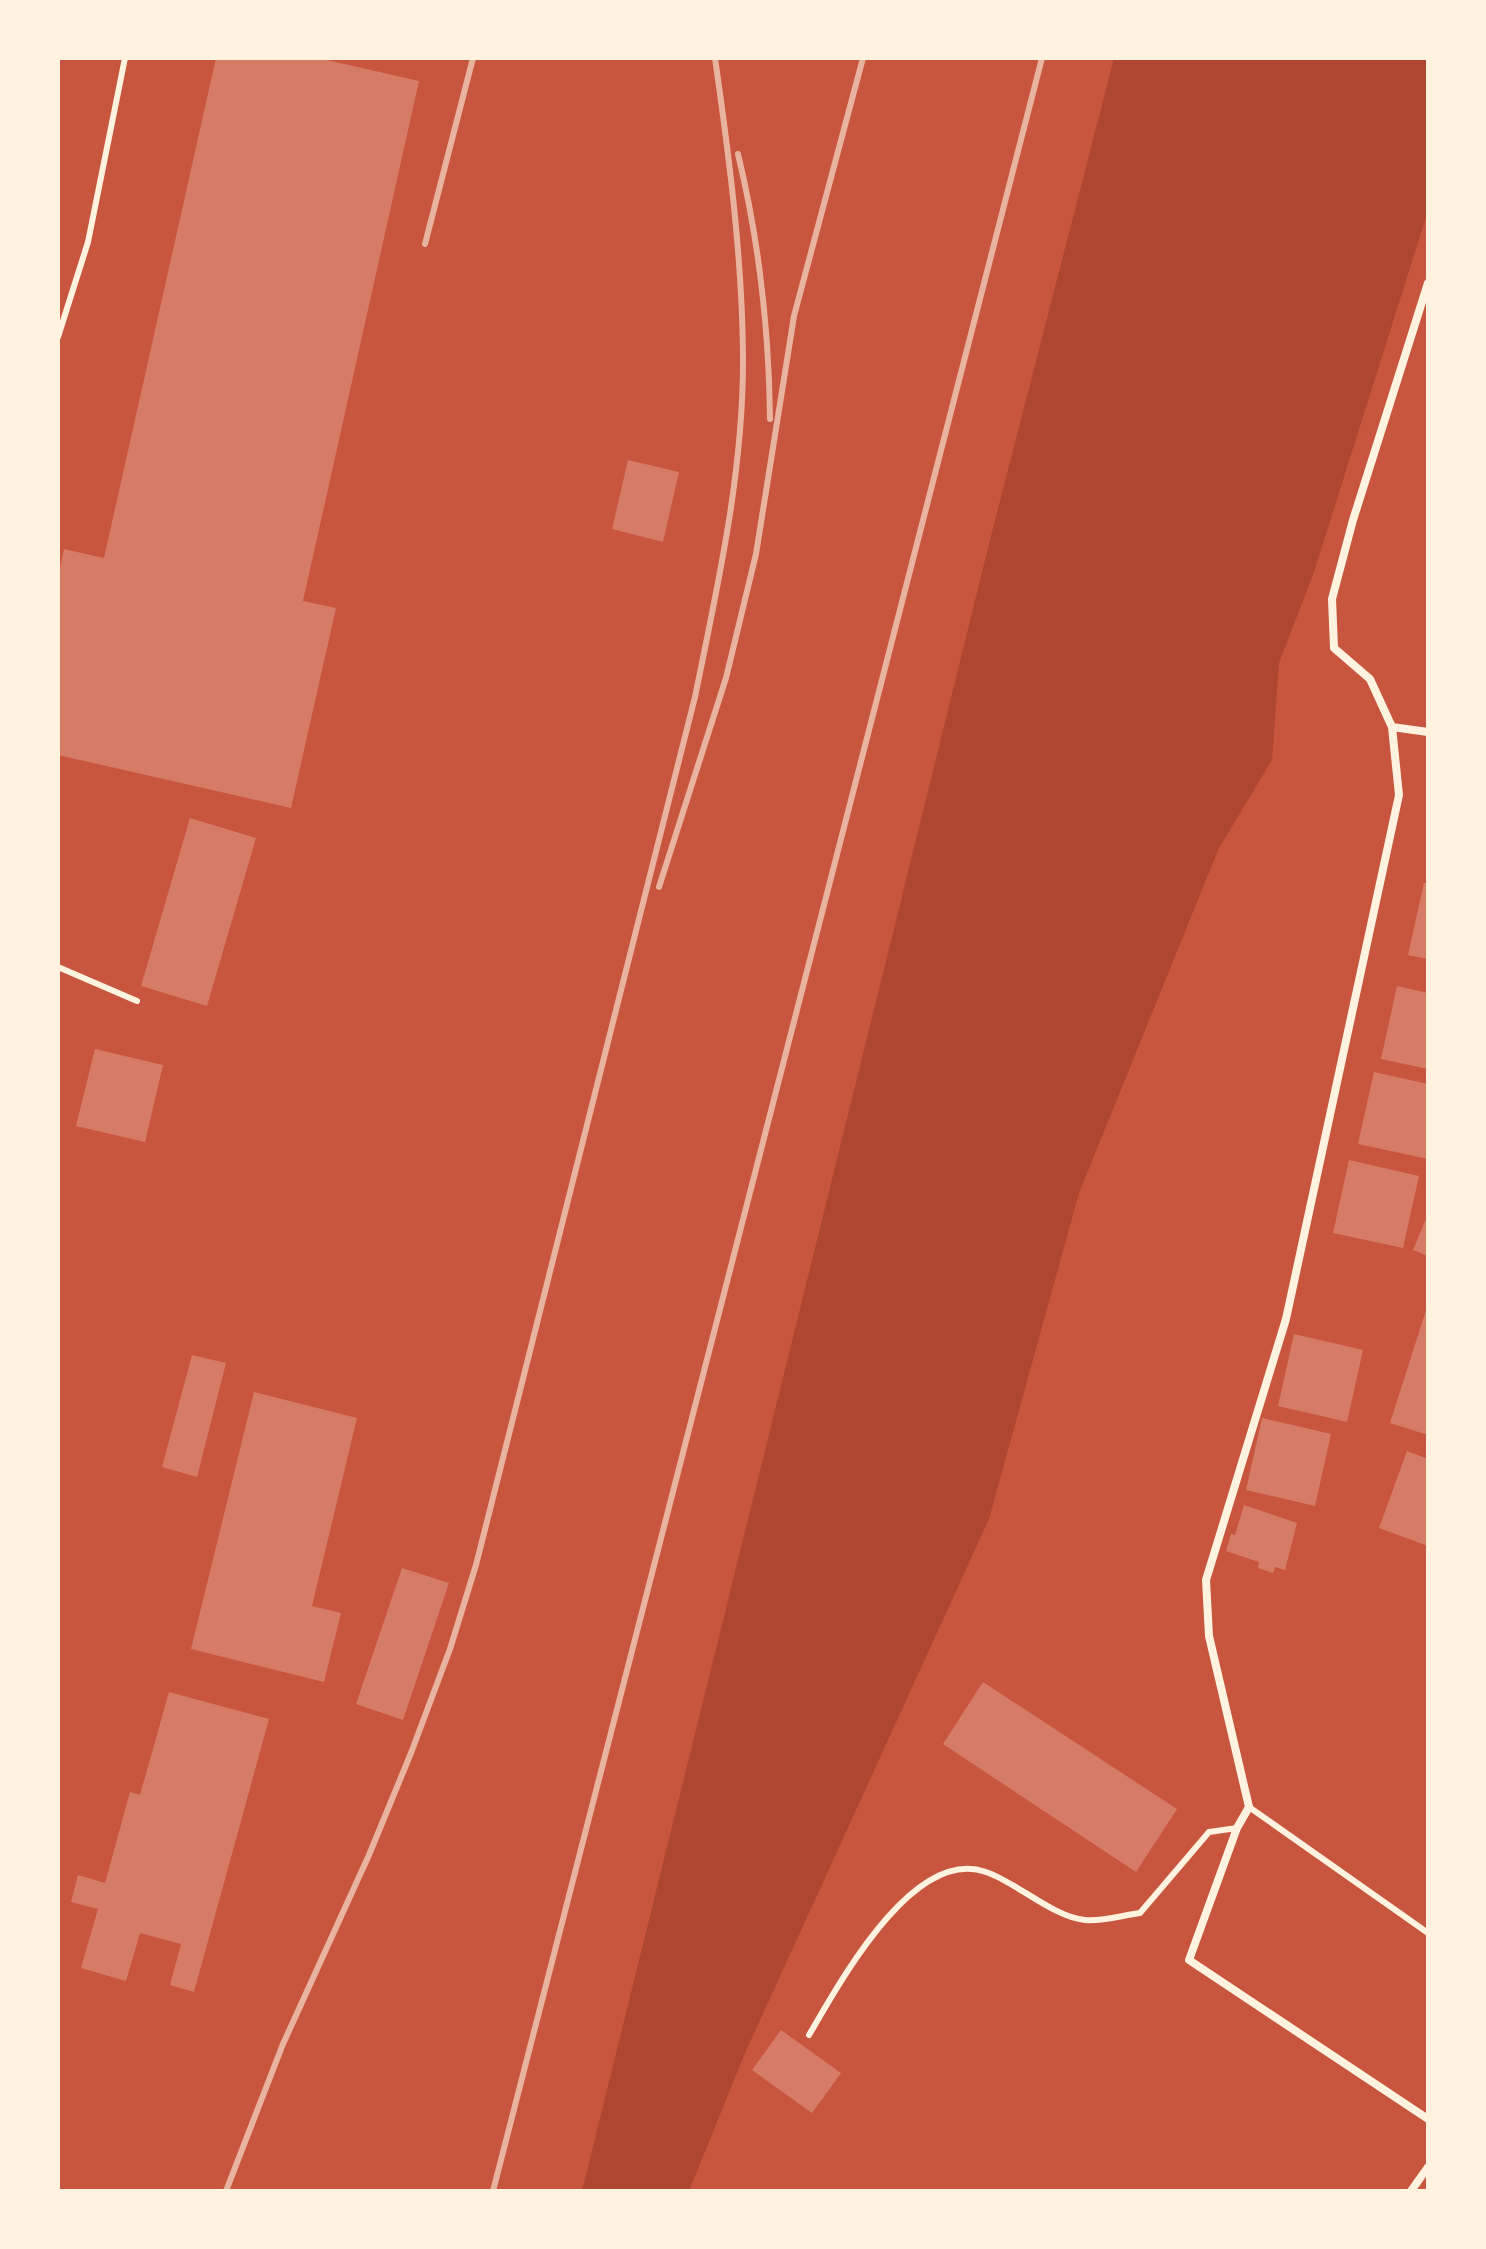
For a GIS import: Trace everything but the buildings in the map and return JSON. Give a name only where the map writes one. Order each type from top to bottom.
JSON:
[{"type":"street","points":[[1428,283],[1353,520],[1332,599],[1334,648],[1370,679],[1392,727],[1399,795],[1286,1319],[1206,1580],[1209,1636],[1249,1807],[1237,1828],[1189,1960],[1428,2119]]},
{"type":"street","points":[[1392,727],[1428,732]]},
{"type":"street","points":[[1411,2191],[1428,2167]]},
{"type":"lane","points":[[58,337],[88,242],[125,58]]},
{"type":"lane","points":[[58,967],[137,1001]]},
{"type":"lane","points":[[1249,1807],[1428,1933]]},
{"type":"lane","points":[[809,2035],[858,1954],[916,1888],[947,1870],[984,1871],[1055,1909],[1085,1920],[1140,1913],[1209,1832],[1237,1828]]},
{"type":"shaded area","points":[[1114,58],[1428,58],[1428,211],[1314,572],[1279,663],[1272,760],[1219,848],[1079,1193],[989,1519],[745,2053],[689,2191],[582,2191],[991,536]]},
{"type":"railway","points":[[425,244],[473,58]]},
{"type":"railway","points":[[226,2191],[283,2044],[369,1855],[450,1649],[476,1565],[695,697],[728,527],[742,397],[742,317],[737,243],[715,58]]},
{"type":"railway","points":[[659,887],[726,678],[756,554],[794,316],[863,58]]},
{"type":"railway","points":[[493,2191],[1042,58]]},
{"type":"railway","points":[[738,154],[762,285],[770,419]]}]
